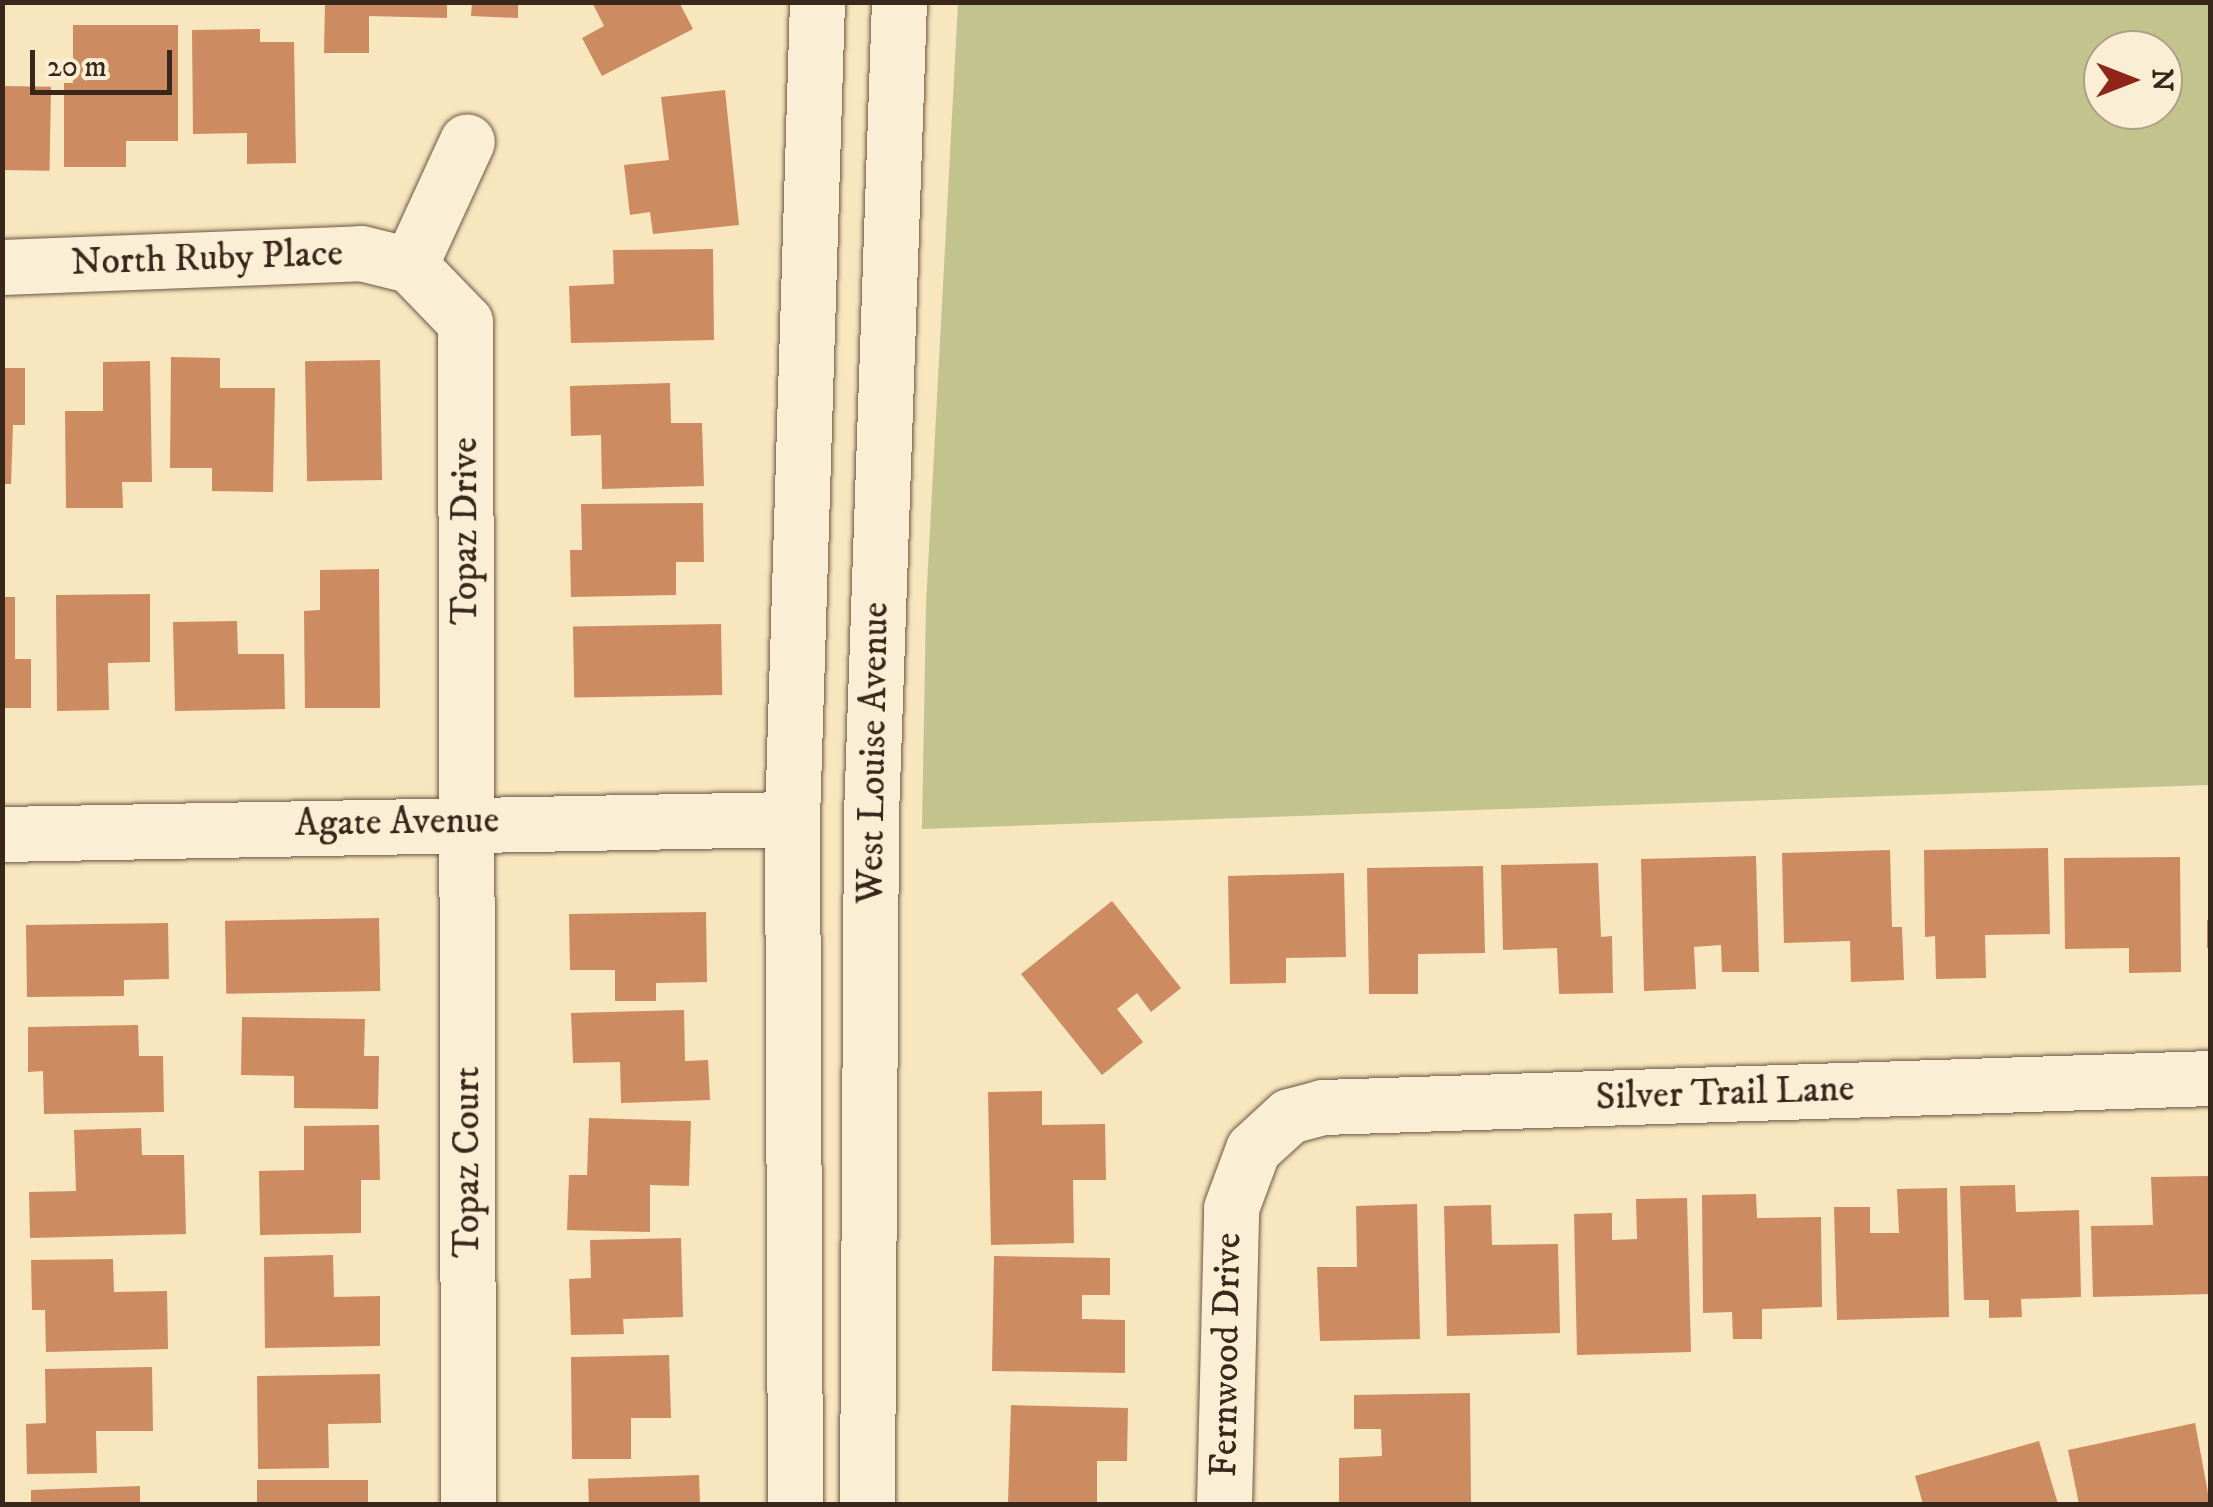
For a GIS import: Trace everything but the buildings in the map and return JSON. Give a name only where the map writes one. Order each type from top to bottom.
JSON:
[{"type":"street","name":"West Louise Avenue","points":[[795,1504],[792,819],[817,2]]},
{"type":"street","name":"West Louise Avenue","points":[[868,1504],[870,815],[899,2]]},
{"type":"street","points":[[410,265],[467,141]]},
{"type":"street","name":"North Ruby Place","points":[[2,268],[343,253],[410,265]]},
{"type":"street","name":"Topaz Drive","points":[[410,265],[465,322],[468,820]]},
{"type":"street","name":"Agate Avenue","points":[[2,834],[468,820],[792,819]]},
{"type":"street","name":"Topaz Court","points":[[468,820],[468,1504]]},
{"type":"street","name":"Silver Trail Lane","points":[[1252,1149],[1289,1116],[1323,1107],[2210,1078]]},
{"type":"street","name":"Fernwood Drive","points":[[1224,1504],[1226,1246],[1231,1208],[1252,1149]]},
{"type":"green space","points":[[958,3],[2210,3],[2210,785],[922,829],[926,604]]}]
